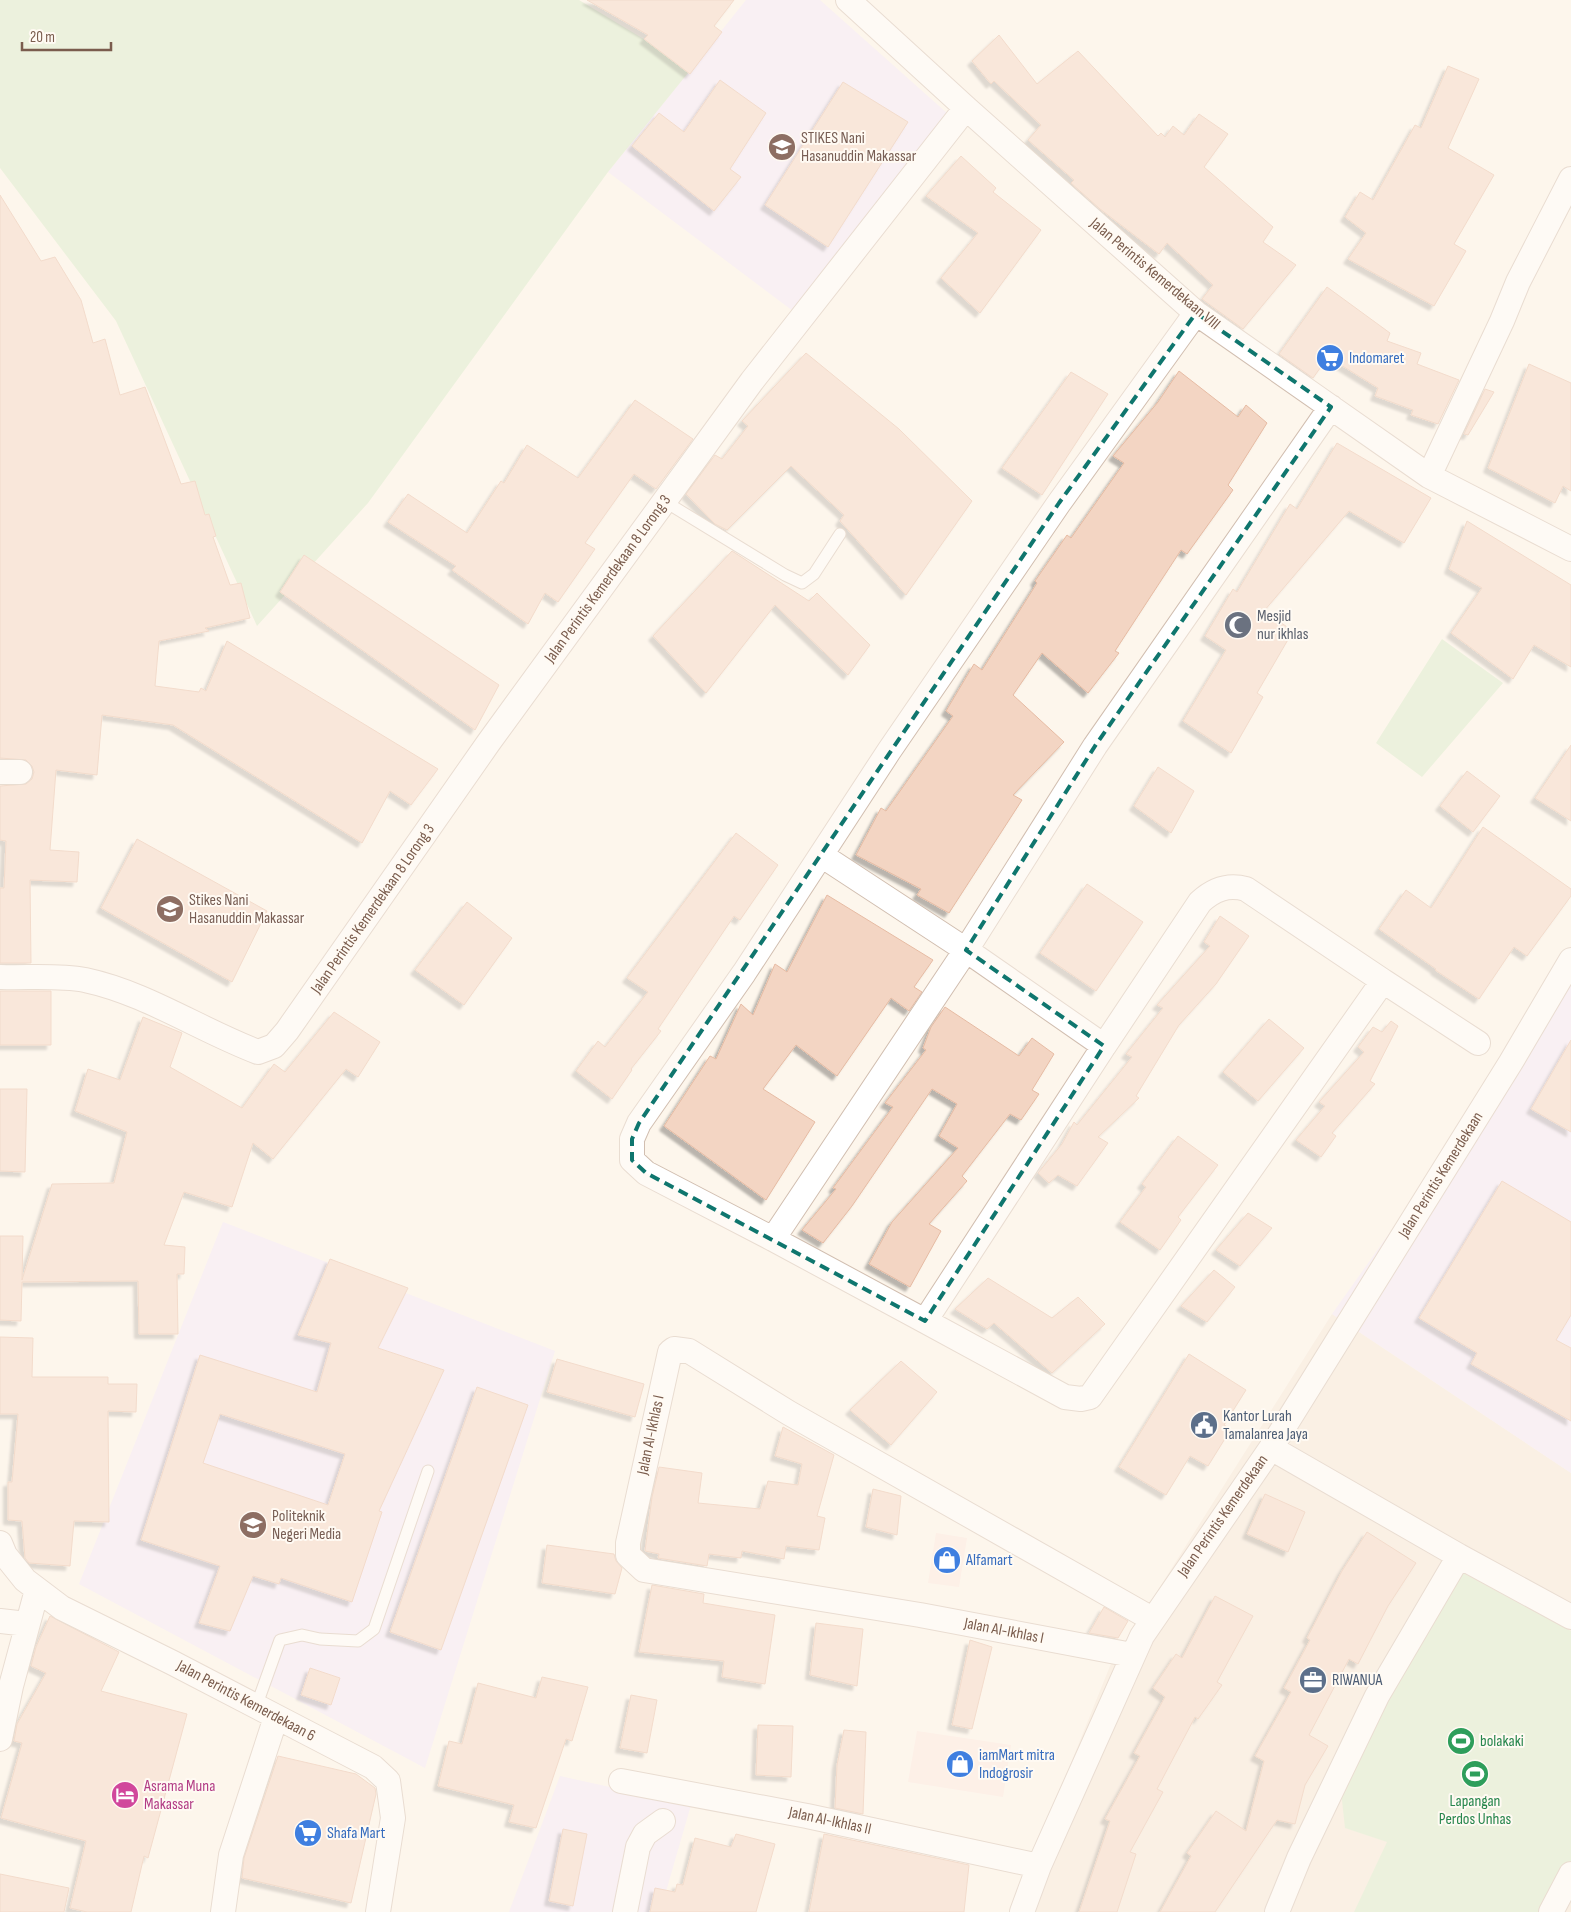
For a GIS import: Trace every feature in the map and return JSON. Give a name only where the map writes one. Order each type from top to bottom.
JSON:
[{"type":"street","name":"Jalan Perintis Kemerdekaan VIII","points":[[848,0],[1196,313],[1429,476],[1571,549]]},
{"type":"street","name":"Jalan Perintis Kemerdekaan 8 Lorong 3","points":[[0,977],[83,980],[127,991],[232,1042],[258,1052],[274,1046],[287,1032],[489,742],[752,381],[966,108]]},
{"type":"street","points":[[1429,476],[1502,321],[1518,282],[1571,179]]},
{"type":"street","points":[[1196,313],[1059,503],[894,743],[744,973],[639,1123],[632,1140],[632,1160],[646,1173],[773,1239],[1065,1397],[1081,1399],[1090,1397],[1383,981]]},
{"type":"street","points":[[773,1239],[966,950],[1094,746],[1331,407]]},
{"type":"street","points":[[821,855],[966,950],[1104,1046]]},
{"type":"street","points":[[925,1321],[1104,1046],[1200,902],[1210,893],[1223,888],[1236,887],[1246,890],[1478,1043]]},
{"type":"street","name":"Jalan Perintis Kemerdekaan","points":[[1022,1912],[1039,1866],[1132,1655],[1152,1619],[1270,1448],[1511,1062],[1571,960]]},
{"type":"street","name":"Jalan Al-Ikhlas I","points":[[1132,1655],[920,1615],[644,1570],[628,1555],[628,1543],[670,1352],[674,1349],[689,1351],[789,1413],[1152,1619]]},
{"type":"street","points":[[1270,1448],[1459,1556],[1571,1617]]},
{"type":"street","name":"Jalan Perintis Kemerdekaan 6","points":[[2,1550],[25,1580],[62,1608],[373,1767],[388,1781],[393,1818],[378,1912]]},
{"type":"street","points":[[1277,1912],[1299,1858],[1377,1696],[1459,1556]]},
{"type":"street","points":[[0,1739],[27,1624],[37,1590]]},
{"type":"street","points":[[0,1621],[27,1624]]},
{"type":"street","points":[[223,1912],[231,1855],[266,1712]]},
{"type":"street","name":"Jalan Al-Ikhlas II","points":[[621,1781],[806,1816],[1039,1866]]},
{"type":"street","points":[[625,1912],[638,1847],[645,1834],[664,1821]]},
{"type":"street","points":[[1551,1912],[1571,1874]]},
{"type":"lane","points":[[664,501],[785,575],[802,583],[814,574],[840,534]]},
{"type":"lane","points":[[266,1712],[280,1640],[302,1635],[320,1639],[358,1641],[374,1629],[428,1470]]},
{"type":"highlighted area","points":[[1196,313],[1331,407],[1095,746],[966,950],[1104,1046],[925,1321],[646,1173],[632,1160],[632,1139],[639,1123],[1059,503]]},
{"type":"shaded area","name":"STIKES Nani Hasanuddin Makassar","points":[[746,0],[820,0],[957,122],[793,311],[608,172]]},
{"type":"shaded area","points":[[1571,977],[1571,1473],[1332,1314]]},
{"type":"shaded area","points":[[223,1222],[555,1351],[425,1768],[79,1584]]},
{"type":"shaded area","points":[[1332,1314],[1571,1473],[1571,1912],[1011,1912],[1110,1666]]},
{"type":"shaded area","name":"Alfamart","points":[[936,1533],[967,1538],[959,1587],[928,1583]]},
{"type":"shaded area","name":"iamMart mitra Indogrosir","points":[[917,1731],[1011,1745],[1003,1797],[908,1782]]},
{"type":"shaded area","points":[[560,1776],[691,1805],[660,1912],[509,1912]]},
{"type":"green space","points":[[0,0],[579,0],[692,68],[608,172],[368,503],[257,626],[116,321],[0,168]]},
{"type":"green space","points":[[1442,639],[1503,683],[1422,777],[1376,743]]},
{"type":"green space","name":"bolakaki","points":[[1448,1565],[1571,1631],[1571,1886],[1555,1912],[1354,1912],[1387,1842],[1345,1828],[1340,1782]]},
{"type":"building","points":[[587,0],[734,0],[714,26],[722,32],[690,74],[644,39],[648,35]]},
{"type":"building","points":[[999,35],[1037,84],[1078,51],[1158,136],[1161,133],[1165,137],[1173,126],[1184,135],[1199,114],[1228,134],[1204,167],[1273,227],[1263,242],[1296,265],[1243,329],[1202,299],[1213,285],[1167,243],[1159,254],[1100,209],[1071,183],[1074,180],[1028,140],[1041,125],[994,81],[991,84],[972,61]]},
{"type":"building","points":[[1448,66],[1479,79],[1448,148],[1494,175],[1454,244],[1466,251],[1434,306],[1348,259],[1366,233],[1345,217],[1360,192],[1373,200],[1415,125],[1421,128]]},
{"type":"building","points":[[720,80],[766,113],[730,169],[741,177],[714,211],[632,146],[659,113],[684,132]]},
{"type":"building","name":"STIKES Nani Hasanuddin Makassar","points":[[843,82],[908,122],[828,247],[765,205]]},
{"type":"building","points":[[961,156],[996,188],[993,192],[1041,230],[980,313],[941,278],[978,233],[926,196]]},
{"type":"building","points":[[0,195],[41,261],[55,257],[81,300],[93,343],[105,339],[120,395],[145,387],[181,484],[195,481],[205,515],[209,514],[216,536],[213,537],[230,585],[241,583],[250,618],[205,628],[209,631],[159,641],[155,686],[199,692],[201,688],[206,691],[227,641],[438,769],[411,805],[390,791],[362,843],[173,725],[102,715],[97,775],[56,770],[50,850],[79,852],[77,882],[30,880],[31,963],[0,963],[0,888],[4,888],[6,841],[0,840],[0,786],[26,784],[32,779],[34,772],[32,766],[26,760],[0,758]]},
{"type":"building","points":[[1327,287],[1390,333],[1387,341],[1421,353],[1417,364],[1459,380],[1438,424],[1411,415],[1413,410],[1375,396],[1378,388],[1328,357],[1313,378],[1279,354]]},
{"type":"building","points":[[806,353],[899,429],[972,501],[906,595],[840,521],[844,515],[791,466],[727,530],[715,524],[686,494],[715,455],[722,459],[748,426],[742,421]]},
{"type":"building","points":[[1529,364],[1571,383],[1571,491],[1563,486],[1555,503],[1488,468]]},
{"type":"building","points":[[1179,371],[1238,417],[1246,405],[1267,423],[1228,485],[1233,490],[1187,554],[1181,550],[1115,651],[1119,653],[1088,693],[1042,653],[1013,695],[1064,742],[1013,795],[1022,800],[949,913],[917,895],[921,889],[856,855],[881,808],[886,811],[953,716],[946,711],[974,664],[982,670],[1037,583],[1035,581],[1067,535],[1071,538],[1124,463],[1113,456],[1158,402]]},
{"type":"building","points":[[1071,372],[1108,394],[1042,495],[1002,468]]},
{"type":"building","points":[[1485,389],[1494,392],[1468,435],[1464,434]]},
{"type":"building","points":[[635,400],[693,439],[656,489],[634,474],[585,543],[595,549],[558,602],[545,593],[528,624],[452,570],[456,566],[388,522],[408,494],[467,533],[501,481],[504,483],[527,445],[578,478]]},
{"type":"building","points":[[1337,443],[1431,498],[1404,543],[1349,511],[1264,611],[1293,631],[1257,693],[1263,697],[1231,753],[1183,721],[1226,650],[1205,636],[1233,589],[1237,592],[1290,504],[1297,509]]},
{"type":"building","points":[[1467,521],[1571,585],[1571,667],[1534,645],[1513,679],[1451,633],[1482,588],[1449,569]]},
{"type":"building","points":[[732,551],[809,601],[817,593],[870,645],[848,675],[775,605],[706,693],[653,636]]},
{"type":"building","points":[[304,555],[499,685],[475,730],[280,592]]},
{"type":"building","points":[[1571,745],[1571,821],[1535,798]]},
{"type":"building","points":[[1158,767],[1194,791],[1171,833],[1134,806]]},
{"type":"building","points":[[1467,771],[1500,796],[1473,832],[1440,806]]},
{"type":"building","points":[[1483,827],[1571,889],[1571,896],[1527,956],[1514,947],[1479,999],[1379,929],[1406,890],[1431,908]]},
{"type":"building","points":[[736,833],[778,865],[740,920],[734,916],[658,1029],[661,1031],[631,1069],[612,1099],[576,1071],[598,1041],[605,1047],[648,992],[627,978]]},
{"type":"building","points":[[137,839],[267,911],[232,982],[101,908]]},
{"type":"building","points":[[1087,884],[1143,922],[1096,991],[1040,953]]},
{"type":"building","points":[[827,895],[933,960],[914,987],[922,992],[909,1011],[891,998],[837,1076],[796,1045],[763,1089],[815,1122],[766,1200],[664,1126],[710,1056],[716,1059],[741,1004],[753,1015],[775,964],[787,972]]},
{"type":"building","points":[[467,902],[512,938],[464,1005],[415,970]]},
{"type":"building","points":[[1220,916],[1249,936],[1216,984],[1179,1025],[1136,1096],[1139,1098],[1098,1137],[1108,1143],[1077,1186],[1058,1175],[1049,1183],[1038,1173],[1062,1144],[1074,1122],[1077,1125],[1132,1057],[1126,1054],[1163,1008],[1157,1005],[1210,946],[1204,942]]},
{"type":"building","points":[[0,991],[51,991],[51,1045],[0,1045]]},
{"type":"building","points":[[945,1007],[1019,1056],[1032,1038],[1054,1054],[1032,1090],[1039,1094],[1021,1120],[1010,1114],[962,1176],[967,1181],[929,1224],[941,1231],[910,1287],[869,1264],[892,1222],[958,1148],[939,1136],[957,1104],[932,1089],[852,1206],[823,1243],[802,1230],[836,1189],[833,1188],[893,1107],[885,1103],[926,1050],[923,1048],[931,1027]]},
{"type":"building","points":[[334,1012],[380,1042],[358,1077],[346,1069],[273,1159],[253,1143],[232,1207],[184,1192],[164,1245],[185,1247],[184,1274],[177,1274],[178,1334],[139,1334],[138,1281],[22,1282],[21,1321],[0,1320],[0,1236],[23,1236],[22,1280],[52,1184],[114,1183],[127,1132],[75,1111],[88,1069],[120,1080],[143,1017],[182,1033],[170,1067],[242,1108],[274,1064],[285,1072]]},
{"type":"building","points":[[1269,1019],[1304,1048],[1258,1101],[1223,1072]]},
{"type":"building","points":[[1391,1021],[1398,1026],[1370,1081],[1375,1084],[1332,1133],[1336,1136],[1321,1157],[1296,1140],[1325,1106],[1319,1102],[1364,1052],[1358,1047],[1373,1027],[1382,1032]]},
{"type":"building","points":[[1571,1040],[1571,1132],[1531,1109]]},
{"type":"building","points":[[0,1089],[27,1089],[25,1172],[0,1171]]},
{"type":"building","points":[[1178,1136],[1218,1165],[1178,1217],[1181,1220],[1160,1250],[1120,1222],[1146,1187],[1142,1184]]},
{"type":"building","points":[[1502,1181],[1571,1222],[1571,1315],[1556,1340],[1571,1348],[1571,1421],[1471,1364],[1477,1353],[1419,1318]]},
{"type":"building","points":[[1248,1213],[1272,1228],[1240,1266],[1216,1250]]},
{"type":"building","points":[[330,1259],[408,1288],[378,1348],[444,1370],[379,1511],[382,1512],[352,1602],[281,1578],[279,1584],[253,1576],[230,1631],[199,1623],[220,1566],[141,1540],[200,1355],[317,1392],[331,1343],[298,1335]],"holes":[[[220,1414],[345,1454],[328,1505],[203,1463]]]},
{"type":"building","points":[[1214,1270],[1235,1287],[1207,1322],[1181,1306]]},
{"type":"building","points":[[988,1278],[1052,1318],[1078,1297],[1105,1324],[1052,1373],[994,1323],[987,1329],[955,1309]]},
{"type":"building","points":[[0,1337],[33,1338],[32,1377],[108,1377],[108,1384],[137,1384],[136,1412],[108,1411],[109,1522],[74,1521],[70,1566],[29,1563],[25,1558],[22,1521],[8,1520],[8,1482],[12,1482],[18,1414],[0,1414]]},
{"type":"building","name":"Kantor Lurah Tamalanrea Jaya","points":[[1189,1354],[1246,1390],[1224,1425],[1231,1429],[1208,1466],[1190,1456],[1166,1495],[1119,1467]]},
{"type":"building","points":[[557,1359],[644,1384],[635,1417],[547,1392]]},
{"type":"building","points":[[901,1361],[937,1392],[891,1445],[850,1410]]},
{"type":"building","points":[[477,1387],[528,1405],[441,1650],[390,1632]]},
{"type":"building","points":[[783,1427],[834,1455],[817,1516],[825,1518],[819,1550],[786,1546],[784,1559],[742,1551],[741,1558],[709,1554],[707,1566],[658,1558],[659,1554],[645,1551],[652,1497],[659,1467],[702,1473],[698,1503],[760,1509],[768,1481],[798,1485],[802,1464],[775,1456]]},
{"type":"building","points":[[873,1489],[901,1496],[897,1535],[866,1527]]},
{"type":"building","points":[[1265,1494],[1305,1512],[1288,1552],[1247,1534]]},
{"type":"building","points":[[1367,1532],[1416,1563],[1388,1606],[1358,1664],[1349,1659],[1309,1735],[1328,1746],[1305,1785],[1295,1824],[1277,1820],[1215,1912],[1160,1912],[1191,1856],[1187,1853],[1216,1811],[1246,1831],[1264,1761],[1255,1756],[1291,1692],[1284,1688],[1310,1640],[1307,1638],[1342,1571]]},
{"type":"building","points":[[547,1545],[614,1554],[616,1561],[622,1568],[615,1594],[542,1583]]},
{"type":"building","points":[[652,1585],[704,1594],[703,1603],[775,1615],[765,1684],[722,1677],[724,1661],[639,1652]]},
{"type":"building","points":[[1215,1596],[1253,1616],[1217,1682],[1222,1685],[1198,1719],[1195,1717],[1157,1789],[1163,1792],[1130,1852],[1136,1854],[1117,1912],[1079,1912],[1110,1821],[1105,1819],[1140,1756],[1134,1753],[1165,1697],[1153,1688],[1176,1654],[1182,1658]]},
{"type":"building","points":[[1104,1607],[1128,1621],[1118,1638],[1089,1633]]},
{"type":"building","points":[[50,1616],[119,1652],[101,1691],[187,1714],[148,1858],[144,1856],[131,1912],[87,1912],[70,1908],[86,1841],[1,1818],[22,1743],[14,1741],[17,1724],[46,1673],[31,1666],[36,1647]]},
{"type":"building","points":[[816,1623],[863,1629],[857,1686],[810,1675]]},
{"type":"building","points":[[970,1640],[992,1647],[972,1729],[952,1725]]},
{"type":"building","points":[[310,1668],[340,1678],[331,1705],[301,1695]]},
{"type":"building","points":[[542,1677],[588,1687],[572,1741],[566,1739],[536,1828],[509,1822],[514,1805],[438,1786],[449,1741],[462,1744],[478,1683],[536,1698]]},
{"type":"building","points":[[631,1695],[657,1700],[647,1753],[620,1748]]},
{"type":"building","points":[[758,1725],[793,1726],[791,1777],[756,1775]]},
{"type":"building","points":[[844,1730],[866,1732],[863,1814],[835,1808],[837,1765]]},
{"type":"building","points":[[278,1756],[356,1774],[375,1788],[376,1794],[351,1903],[242,1878],[244,1858]]},
{"type":"building","points":[[563,1829],[587,1834],[573,1906],[549,1901]]},
{"type":"building","points":[[736,1834],[775,1844],[756,1912],[650,1912],[655,1888],[675,1892],[677,1884],[683,1885],[695,1838],[731,1847]]},
{"type":"building","points":[[824,1834],[969,1865],[964,1912],[809,1912]]},
{"type":"building","points":[[0,1874],[69,1888],[64,1912],[0,1912]]},
{"type":"place","name":"STIKES Nani Hasanuddin Makassar","points":[[782,147]]},
{"type":"place","name":"Indomaret","points":[[1330,358]]},
{"type":"place","name":"Mesjid nur ikhlas","points":[[1238,625]]},
{"type":"place","name":"Stikes Nani Hasanuddin Makassar","points":[[170,909]]},
{"type":"place","name":"Kantor Lurah Tamalanrea Jaya","points":[[1204,1425]]},
{"type":"place","name":"Politeknik Negeri Media","points":[[253,1525]]},
{"type":"place","name":"Alfamart","points":[[947,1560]]},
{"type":"place","name":"RIWANUA","points":[[1313,1680]]},
{"type":"place","name":"bolakaki","points":[[1461,1741]]},
{"type":"place","name":"iamMart mitra Indogrosir","points":[[960,1764]]},
{"type":"place","name":"Lapangan Perdos Unhas","points":[[1475,1774]]},
{"type":"place","name":"Asrama Muna Makassar","points":[[125,1795]]},
{"type":"place","name":"Shafa Mart","points":[[308,1833]]}]
